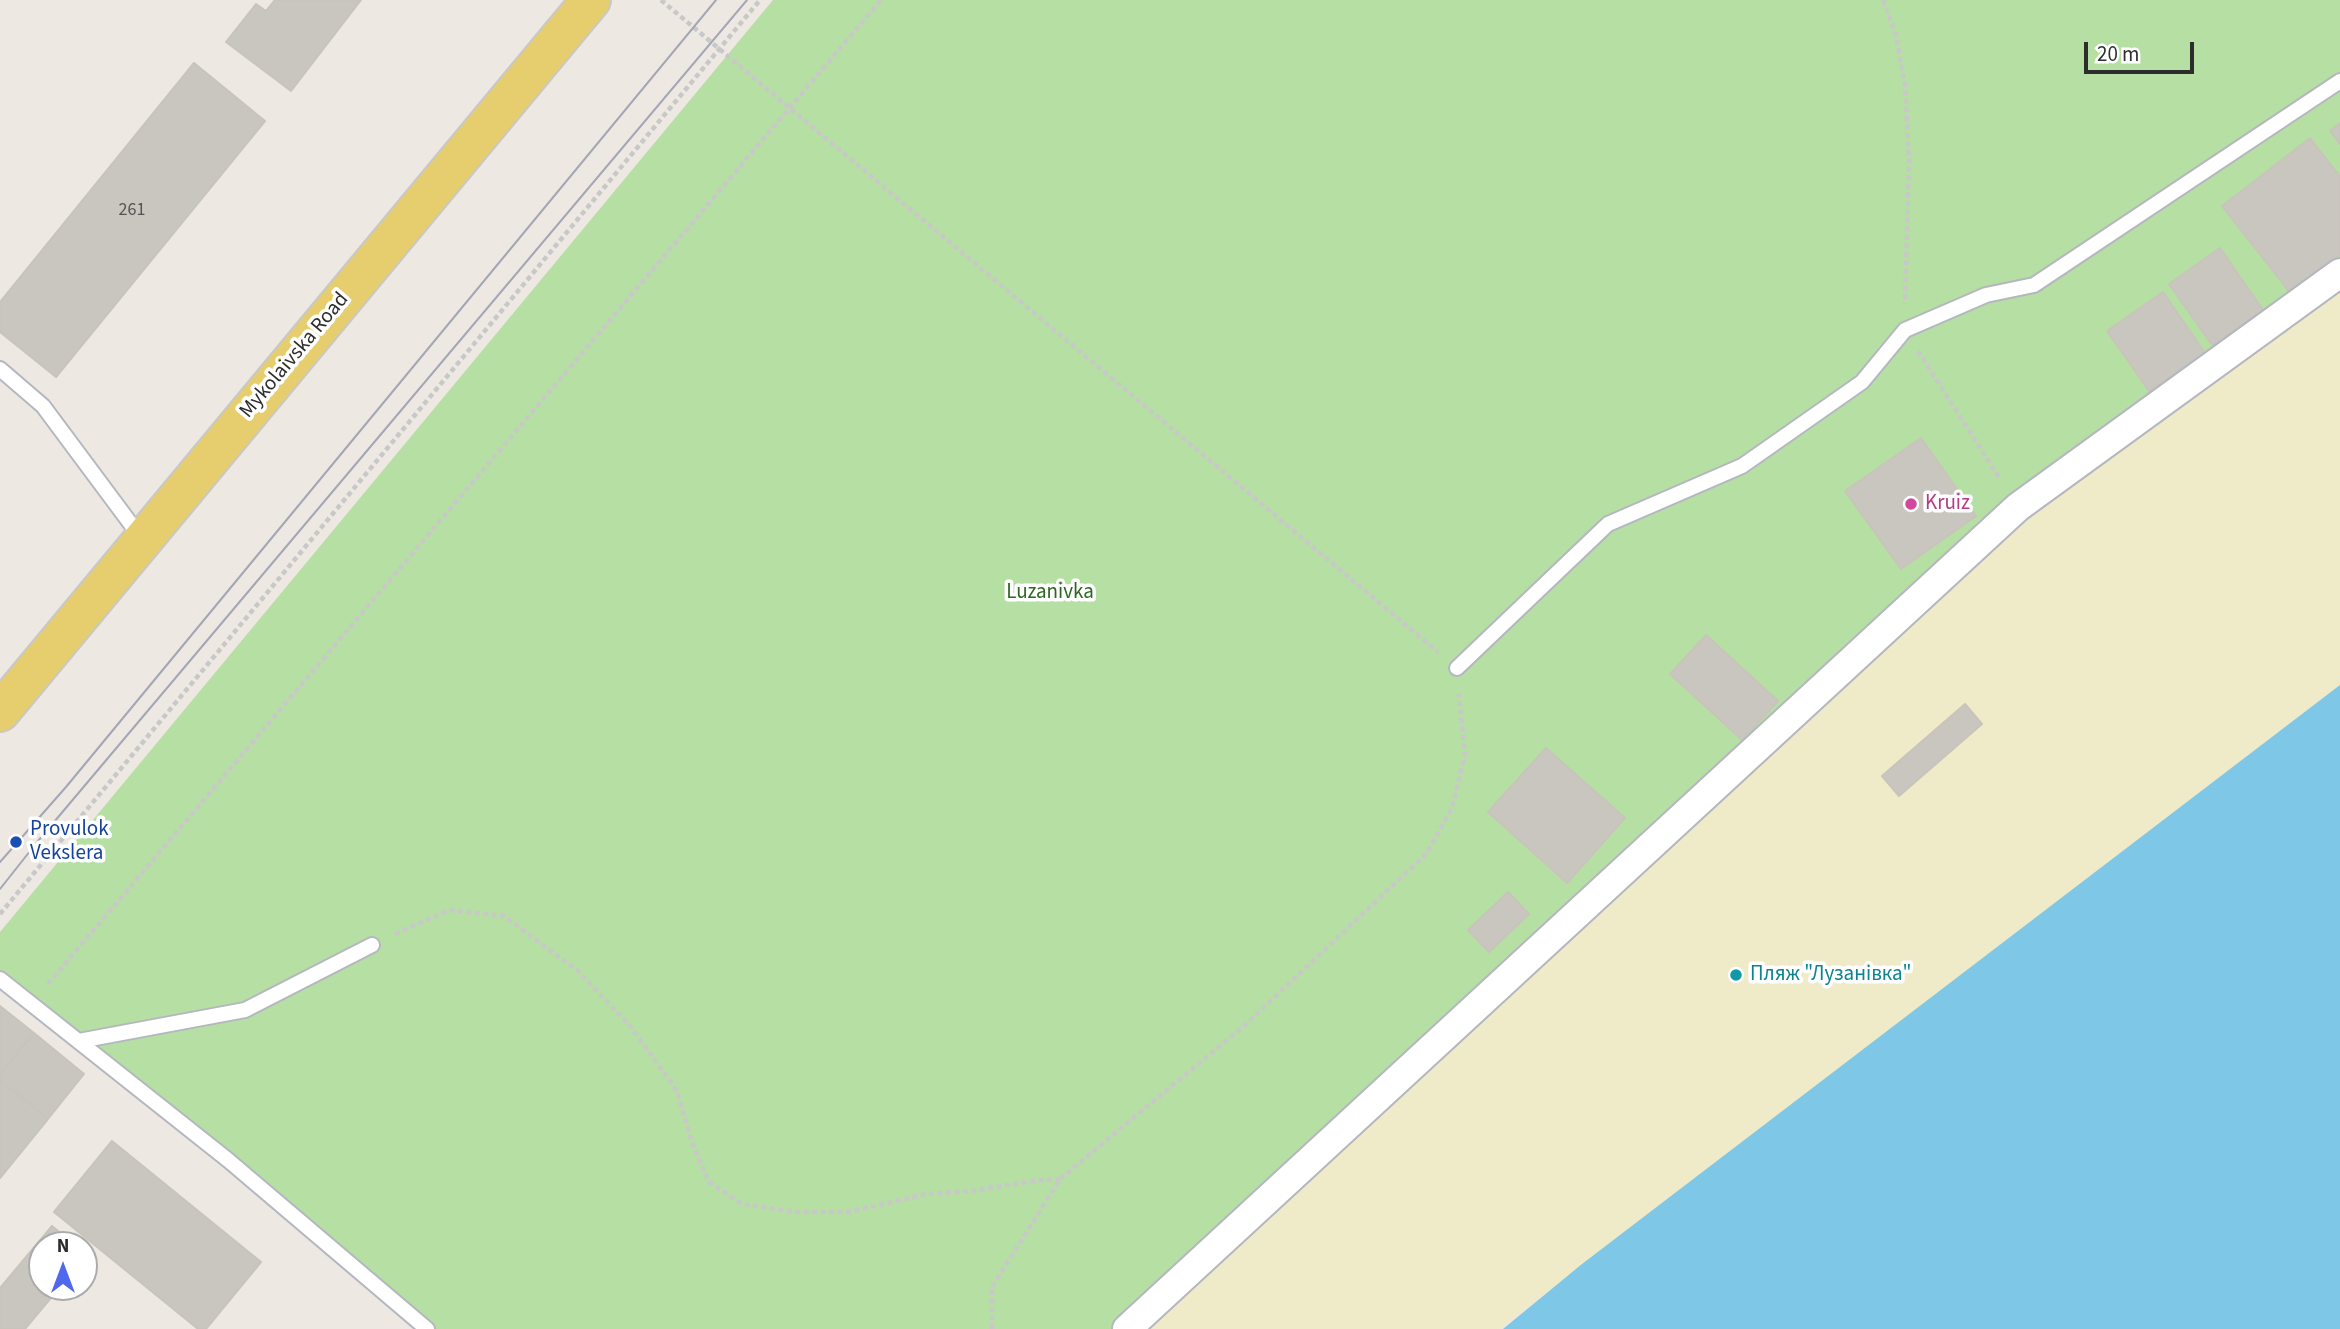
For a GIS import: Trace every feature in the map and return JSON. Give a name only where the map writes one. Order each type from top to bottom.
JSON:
[{"type":"main road","name":"Mykolaivska Road","points":[[0,712],[578,5]]},
{"type":"street","points":[[1127,1329],[2018,507],[2340,273]]},
{"type":"lane","points":[[1457,668],[1608,524],[1742,466],[1862,382],[1905,330],[1986,295],[2034,285],[2340,81]]},
{"type":"lane","points":[[0,369],[43,407],[142,540]]},
{"type":"lane","points":[[79,1041],[245,1010],[372,945]]},
{"type":"lane","points":[[0,979],[228,1160],[427,1329]]},
{"type":"path","points":[[661,0],[1457,668],[1465,754],[1452,808],[1426,854],[1245,1025],[1060,1179],[992,1287],[992,1329]]},
{"type":"path","points":[[0,914],[761,0]]},
{"type":"path","points":[[32,1003],[881,0]]},
{"type":"path","points":[[1883,0],[1896,35],[1905,85],[1909,162],[1905,330],[2018,507]]},
{"type":"path","points":[[372,945],[449,910],[504,916],[578,971],[631,1027],[677,1091],[692,1143],[709,1182],[742,1204],[796,1212],[849,1212],[926,1194],[1060,1179]]},
{"type":"green space","name":"Luzanivka","points":[[773,0],[2340,0],[2340,273],[1127,1329],[430,1329],[0,976],[0,932]]},
{"type":"sand","name":"Пляж \"Лузанівка\"","points":[[2340,273],[2340,685],[1499,1329],[1127,1329],[2018,507]]},
{"type":"water","points":[[2340,685],[2340,1329],[1503,1329],[1582,1264]]},
{"type":"building","points":[[275,0],[361,0],[291,91],[226,42],[256,4],[266,11]]},
{"type":"building","points":[[194,63],[265,121],[56,377],[0,332],[0,302]]},
{"type":"building","points":[[2340,123],[2340,144],[2330,131]]},
{"type":"building","points":[[2310,138],[2340,177],[2340,255],[2291,294],[2222,206]]},
{"type":"building","points":[[2220,248],[2263,310],[2212,345],[2169,284]]},
{"type":"building","points":[[2163,292],[2205,353],[2149,391],[2107,331]]},
{"type":"building","name":"Kruiz","points":[[1921,438],[1976,516],[1901,569],[1845,491]]},
{"type":"building","points":[[1706,635],[1778,701],[1742,740],[1670,674]]},
{"type":"building","points":[[1965,704],[1982,724],[1899,796],[1882,776]]},
{"type":"building","points":[[1546,748],[1625,818],[1567,883],[1488,812]]},
{"type":"building","points":[[1508,892],[1529,914],[1489,952],[1468,930]]},
{"type":"building","points":[[0,1006],[34,1033],[0,1074]]},
{"type":"building","points":[[34,1033],[84,1074],[48,1119],[0,1080],[0,1074]]},
{"type":"building","points":[[0,1080],[48,1119],[0,1178]]},
{"type":"building","points":[[112,1141],[261,1262],[206,1329],[198,1329],[98,1248],[98,1231],[77,1231],[54,1212]]},
{"type":"building","points":[[28,1255],[28,1301],[48,1301],[25,1329],[0,1329],[0,1288]]},
{"type":"tram line","points":[[0,862],[66,787],[716,0]]},
{"type":"tram line","points":[[0,889],[747,0]]},
{"type":"place","name":"Kruiz","points":[[1911,504]]},
{"type":"place","name":"Provulok Vekslera","points":[[16,842]]},
{"type":"place","name":"Пляж \"Лузанівка\"","points":[[1736,975]]}]
